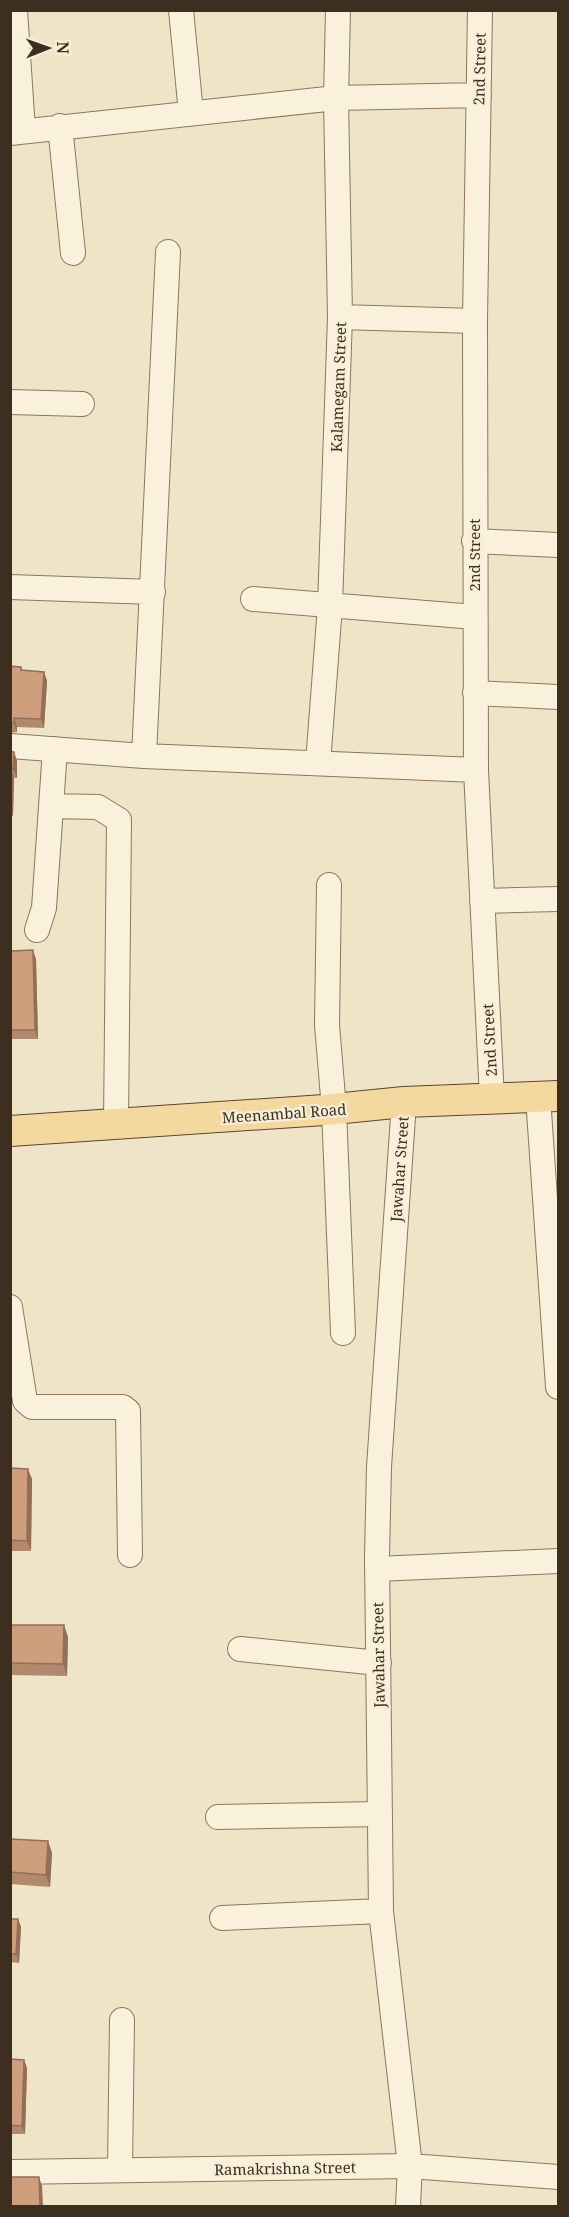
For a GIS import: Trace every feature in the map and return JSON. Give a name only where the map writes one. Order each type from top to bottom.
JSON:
[{"type":"main road","name":"Meenambal Road","points":[[10,1131],[334,1109],[404,1102],[548,1096]]},
{"type":"street","points":[[15,10],[17,132],[336,98],[479,95]]},
{"type":"street","points":[[181,10],[191,113]]},
{"type":"street","name":"Kalamegam Street","points":[[318,763],[330,606],[340,317],[336,98],[338,10]]},
{"type":"street","name":"2nd Street","points":[[480,10],[475,321],[476,770],[492,1099]]},
{"type":"street","points":[[60,126],[73,253]]},
{"type":"street","points":[[144,756],[168,252]]},
{"type":"street","points":[[340,317],[475,321]]},
{"type":"street","points":[[10,402],[82,404]]},
{"type":"street","points":[[474,541],[558,545]]},
{"type":"street","points":[[10,587],[153,592]]},
{"type":"street","points":[[253,599],[475,617]]},
{"type":"street","points":[[476,693],[558,697]]},
{"type":"street","points":[[10,746],[144,756],[476,770]]},
{"type":"street","points":[[37,930],[44,908],[55,749]]},
{"type":"street","points":[[51,806],[98,807],[119,820],[116,1125]]},
{"type":"street","points":[[329,885],[327,1025],[334,1109],[343,1333]]},
{"type":"street","points":[[482,901],[558,899]]},
{"type":"street","points":[[548,1096],[558,1387]]},
{"type":"street","name":"Jawahar Street","points":[[404,1102],[379,1467],[377,1569],[381,1911],[410,2166],[408,2206]]},
{"type":"street","points":[[10,1307],[18,1402],[32,1407],[123,1407],[128,1411],[130,1555]]},
{"type":"street","points":[[377,1569],[558,1561]]},
{"type":"street","points":[[240,1649],[379,1663]]},
{"type":"street","points":[[218,1817],[380,1815]]},
{"type":"street","points":[[222,1917],[381,1911]]},
{"type":"street","points":[[120,2170],[122,2020]]},
{"type":"street","name":"Ramakrishna Street","points":[[10,2172],[410,2166],[558,2177]]},
{"type":"building","points":[[10,666],[21,667],[21,670],[44,672],[41,719],[14,718],[14,723],[10,724]]},
{"type":"building","points":[[10,751],[14,752],[10,783]]},
{"type":"building","points":[[33,950],[35,1030],[10,1030],[10,951]]},
{"type":"building","points":[[10,1468],[28,1469],[27,1541],[10,1540]]},
{"type":"building","points":[[10,1625],[64,1625],[63,1664],[10,1663]]},
{"type":"building","points":[[10,1839],[48,1841],[46,1875],[10,1872]]},
{"type":"building","points":[[10,1919],[18,1919],[16,1954],[10,1954]]},
{"type":"building","points":[[10,2059],[24,2060],[22,2126],[10,2125]]},
{"type":"building","points":[[10,2177],[39,2177],[40,2206],[10,2206]]}]
